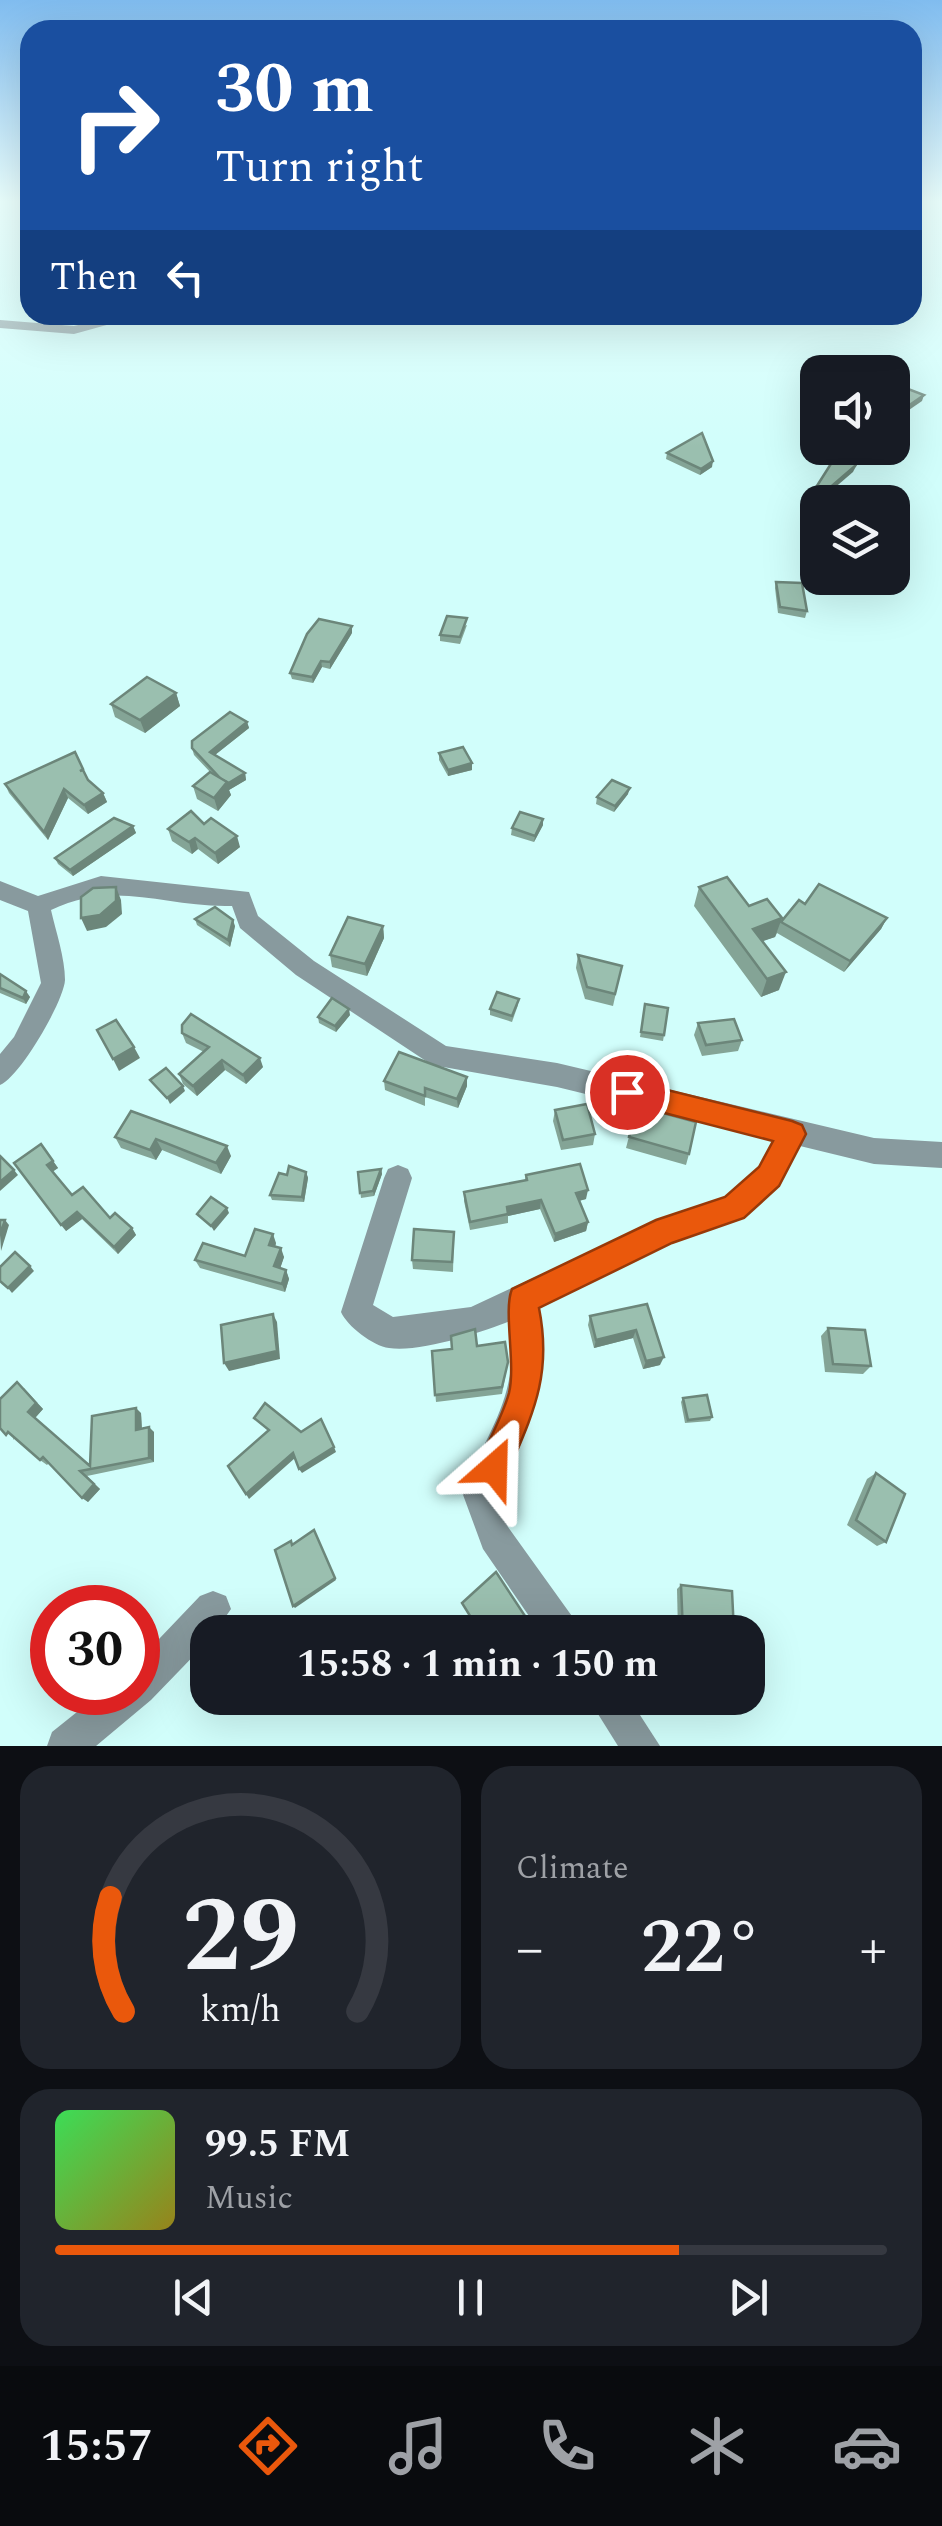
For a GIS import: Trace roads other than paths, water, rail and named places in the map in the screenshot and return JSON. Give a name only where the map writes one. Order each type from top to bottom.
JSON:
[{"type":"street","points":[[0,324],[74,330],[95,325]]},
{"type":"street","points":[[39,906],[72,888],[107,884],[161,888],[206,899],[230,895],[241,898],[248,920],[304,968],[441,1057],[557,1076],[874,1151],[942,1156]]},
{"type":"street","points":[[0,890],[39,906]]},
{"type":"street","points":[[0,1073],[23,1045],[53,983],[39,906]]},
{"type":"street","points":[[398,1178],[356,1312],[390,1333],[471,1322],[666,1230],[734,1208],[769,1177],[792,1134]]},
{"type":"street","points":[[522,1300],[528,1330],[525,1393],[507,1443],[480,1492],[495,1538],[549,1615]]},
{"type":"street","points":[[160,1664],[213,1609]]},
{"type":"street","points":[[66,1746],[104,1715]]},
{"type":"street","points":[[618,1715],[640,1746]]}]
